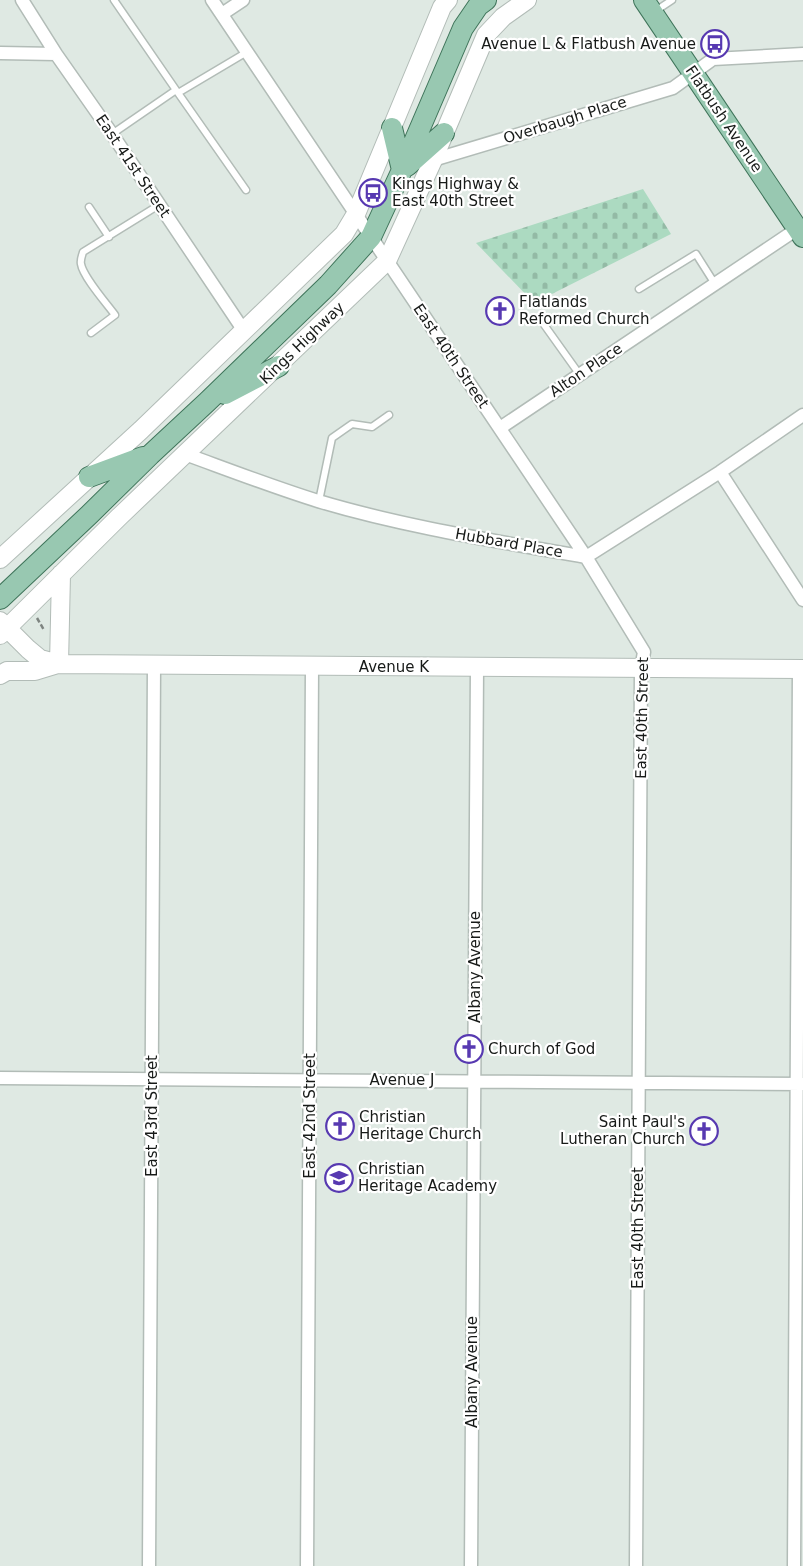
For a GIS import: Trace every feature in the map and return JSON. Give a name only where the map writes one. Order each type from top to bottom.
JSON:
[{"type":"main road","name":"Kings Highway","points":[[0,599],[90,515],[328,285],[371,237],[463,28],[478,6],[486,0]]},
{"type":"main road","name":"Flatbush Avenue","points":[[648,6],[800,233]]},
{"type":"main road","points":[[392,128],[402,170],[444,133]]},
{"type":"main road","points":[[207,402],[279,366]]},
{"type":"main road","points":[[89,477],[150,455]]},
{"type":"street","name":"East 41st Street","points":[[22,0],[56,54],[244,331]]},
{"type":"street","name":"East 40th Street","points":[[212,0],[586,556],[644,652],[641,669],[636,1566]]},
{"type":"street","points":[[222,14],[243,0]]},
{"type":"street","points":[[0,559],[141,430],[344,234],[356,214],[442,7],[448,0]]},
{"type":"street","name":"Kings Highway","points":[[2,628],[61,574],[387,262],[486,35],[503,17],[527,0]]},
{"type":"street","points":[[0,53],[56,54]]},
{"type":"street","name":"Overbaugh Place","points":[[433,160],[673,88],[713,60],[803,54]]},
{"type":"street","name":"Alton Place","points":[[500,428],[715,284],[800,233]]},
{"type":"street","points":[[586,556],[720,472],[803,415]]},
{"type":"street","name":"Hubbard Place","points":[[185,454],[319,501],[417,526],[586,556]]},
{"type":"street","points":[[720,472],[803,600]]},
{"type":"street","points":[[0,675],[7,671],[35,671],[59,664],[61,574]]},
{"type":"street","name":"Avenue K","points":[[2,628],[40,659],[59,664],[801,669]]},
{"type":"street","name":"East 43rd Street","points":[[149,1566],[154,665]]},
{"type":"street","name":"East 42nd Street","points":[[307,1566],[312,667]]},
{"type":"street","name":"Albany Avenue","points":[[471,1566],[477,668]]},
{"type":"street","points":[[794,1566],[800,1084],[801,669]]},
{"type":"street","name":"Avenue J","points":[[0,1078],[800,1084]]},
{"type":"lane","points":[[114,0],[246,190]]},
{"type":"lane","points":[[648,6],[672,0]]},
{"type":"lane","points":[[112,134],[177,91],[247,52]]},
{"type":"lane","points":[[91,333],[116,315],[85,274],[81,265],[83,252],[159,205]]},
{"type":"lane","points":[[90,207],[109,237]]},
{"type":"lane","points":[[639,289],[696,254],[715,284]]},
{"type":"lane","points":[[540,319],[580,375]]},
{"type":"lane","points":[[319,501],[332,438],[352,424],[372,426],[390,415]]},
{"type":"green space","points":[[643,189],[671,234],[534,303],[476,243]]},
{"type":"place","name":"Avenue L & Flatbush Avenue","points":[[715,44]]},
{"type":"place","name":"Kings Highway & East 40th Street","points":[[373,193]]},
{"type":"place","name":"Flatlands Reformed Church","points":[[500,311]]},
{"type":"place","name":"Church of God","points":[[469,1049]]},
{"type":"place","name":"Christian Heritage Church","points":[[340,1126]]},
{"type":"place","name":"Saint Paul's Lutheran Church","points":[[704,1131]]},
{"type":"place","name":"Christian Heritage Academy","points":[[339,1178]]}]
